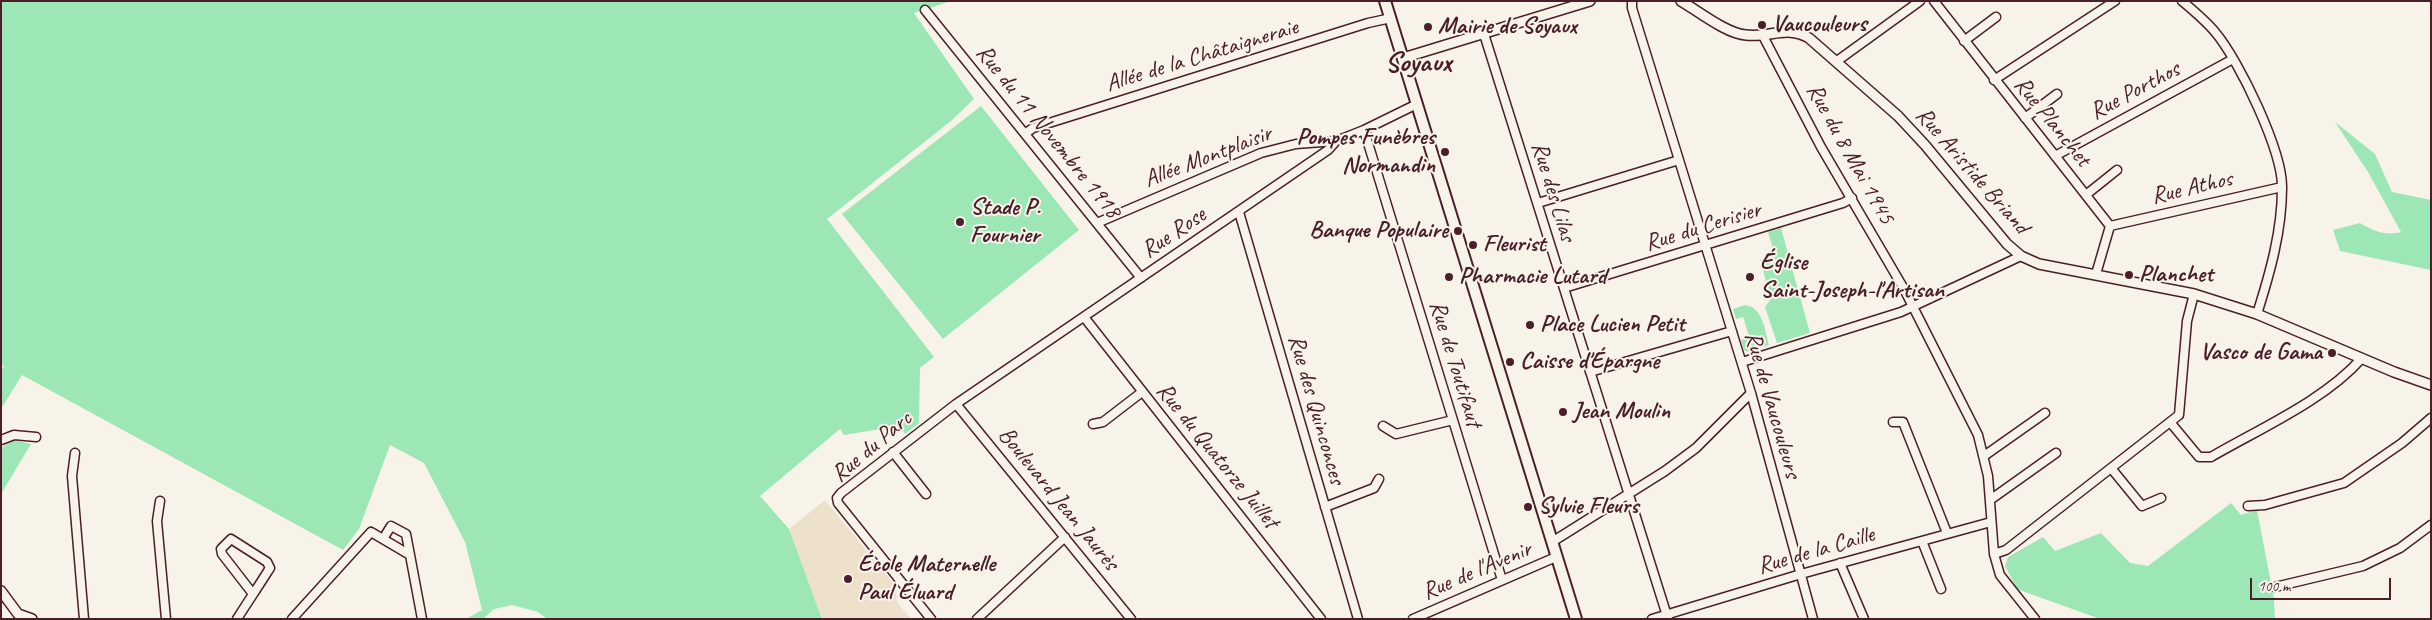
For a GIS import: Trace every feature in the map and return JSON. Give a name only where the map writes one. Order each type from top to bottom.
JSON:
[{"type":"main road","points":[[1385,1],[1576,619]]},
{"type":"street","points":[[1403,58],[1590,1]]},
{"type":"street","name":"Rue de Vaucouleurs","points":[[1632,1],[1632,8],[1742,362],[1813,619]]},
{"type":"street","name":"Rue Aristide Briand","points":[[1681,1],[1736,33],[1745,36],[1796,31],[1809,38],[1898,116],[1926,144],[2007,244],[2020,256],[2039,264],[2194,294],[2257,314],[2361,359],[2431,385]]},
{"type":"street","points":[[1837,61],[1920,1]]},
{"type":"street","name":"Rue Planchet","points":[[1934,1],[1964,42],[2087,194],[2110,226]]},
{"type":"street","points":[[1994,80],[2115,1]]},
{"type":"street","points":[[2182,1],[2216,32],[2233,59],[2262,116],[2275,151],[2282,187],[2279,228],[2270,272],[2257,314]]},
{"type":"street","name":"Rue du 11 Novembre 1918","points":[[925,10],[1141,278]]},
{"type":"street","points":[[1964,42],[1996,17]]},
{"type":"street","name":"Allée de la Châtaigneraie","points":[[1026,133],[1033,128],[1368,23],[1391,18]]},
{"type":"street","name":"Rue des Lilas","points":[[1484,34],[1630,493],[1667,617]]},
{"type":"street","name":"Rue du 8 Mai 1945","points":[[1762,34],[1821,146],[1913,307],[1949,374],[1978,435],[1984,456],[1990,500],[1994,554],[2000,574],[2035,619]]},
{"type":"street","name":"Rue Porthos","points":[[2055,156],[2233,59]]},
{"type":"street","points":[[2025,118],[2057,94]]},
{"type":"street","name":"Rue Rose","points":[[956,404],[1239,212],[1328,150],[1336,141],[1364,130],[1407,107],[1418,104]]},
{"type":"street","name":"Rue de Toutifaut","points":[[1364,130],[1502,580]]},
{"type":"street","name":"Allée Montplaisir","points":[[1098,223],[1261,153],[1296,144],[1336,141]]},
{"type":"street","points":[[1538,203],[1679,160]]},
{"type":"street","points":[[2087,194],[2117,170]]},
{"type":"street","name":"Rue Athos","points":[[2110,226],[2282,187]]},
{"type":"street","name":"Rue du Cerisier","points":[[1564,288],[1706,246],[1843,203],[1852,198]]},
{"type":"street","name":"Rue des Quinconces","points":[[1239,212],[1358,619]]},
{"type":"street","points":[[2096,274],[2110,226]]},
{"type":"street","points":[[1742,362],[1913,307],[2020,256]]},
{"type":"street","points":[[1994,554],[2006,550],[2179,415],[2186,321],[2194,294]]},
{"type":"street","name":"Rue du Quatorze Juillet","points":[[1084,317],[1322,619]]},
{"type":"street","points":[[1590,372],[1732,331]]},
{"type":"street","points":[[2170,422],[2199,457],[2211,457],[2323,393],[2351,370],[2361,359]]},
{"type":"street","points":[[1093,424],[1103,422],[1142,392]]},
{"type":"street","points":[[1552,542],[1665,471],[1696,448],[1751,393]]},
{"type":"street","name":"Rue du Parc","points":[[931,619],[838,503],[837,498],[956,404]]},
{"type":"street","name":"Boulevard Jean Jaurès","points":[[956,404],[1131,619]]},
{"type":"street","points":[[1984,456],[2045,413]]},
{"type":"street","points":[[2248,506],[2265,505],[2344,482],[2402,442],[2431,418]]},
{"type":"street","points":[[1383,426],[1396,434],[1453,420]]},
{"type":"street","points":[[1893,422],[1903,422],[1947,533]]},
{"type":"street","points":[[1,440],[14,435],[36,437]]},
{"type":"street","points":[[893,452],[926,494]]},
{"type":"street","points":[[1990,500],[2056,452]]},
{"type":"street","points":[[75,453],[72,476],[84,619]]},
{"type":"street","points":[[2111,468],[2142,506],[2161,498]]},
{"type":"street","points":[[1325,507],[1374,488],[1379,478]]},
{"type":"street","points":[[160,501],[157,521],[166,619]]},
{"type":"street","name":"Rue de la Caille","points":[[1652,619],[1667,617],[1801,574],[1991,522]]},
{"type":"street","points":[[2275,587],[2363,566],[2400,548],[2431,524]]},
{"type":"street","points":[[383,539],[391,526],[406,534],[422,619]]},
{"type":"street","points":[[292,619],[371,532],[410,555]]},
{"type":"street","points":[[976,619],[1065,537]]},
{"type":"street","points":[[237,619],[268,571],[269,564],[231,539],[221,550],[222,554],[253,594]]},
{"type":"street","points":[[1922,541],[1941,589]]},
{"type":"street","name":"Rue de l'Avenir","points":[[1413,619],[1556,557]]},
{"type":"street","points":[[1840,563],[1864,619]]},
{"type":"street","points":[[1,591],[14,610],[26,618]]},
{"type":"shaded area","points":[[825,500],[896,586],[897,602],[911,619],[822,619],[789,529]]},
{"type":"green space","points":[[1,1],[951,1],[914,13],[974,99],[951,121],[827,219],[934,357],[920,368],[919,423],[905,434],[899,426],[844,435],[840,429],[760,496],[789,529],[822,619],[547,619],[538,612],[512,605],[494,609],[483,619],[466,619],[482,610],[465,542],[424,463],[390,445],[359,529],[343,550],[22,375],[1,409],[1,371],[4,366],[1,364]]},
{"type":"green space","name":"Stade P. Fournier","points":[[981,106],[1079,230],[943,339],[842,214]]},
{"type":"green space","points":[[2335,122],[2375,154],[2392,192],[2431,200],[2431,270],[2340,251],[2333,230],[2360,223],[2380,232],[2401,232],[2368,172]]},
{"type":"green space","points":[[1781,228],[1810,333],[1777,343],[1765,307],[1771,299],[1760,260],[1775,255],[1768,232]]},
{"type":"green space","points":[[1745,305],[1756,310],[1762,320],[1769,345],[1749,352],[1744,350],[1741,340],[1749,336],[1743,317],[1736,319],[1733,309]]},
{"type":"green space","points":[[14,440],[31,444],[1,494],[1,448]]},
{"type":"green space","points":[[2231,503],[2241,515],[2257,510],[2274,599],[2275,619],[2100,619],[2017,589],[2005,566],[2008,557],[2043,537],[2055,551],[2101,533],[2130,563],[2148,566]]},
{"type":"place","name":"Vaucouleurs","points":[[1762,25]]},
{"type":"place","name":"Mairie de Soyaux","points":[[1428,27]]},
{"type":"place","name":"Pompes Funèbres Normandin","points":[[1445,152]]},
{"type":"place","name":"Stade P. Fournier","points":[[960,222]]},
{"type":"place","name":"Banque Populaire","points":[[1458,231]]},
{"type":"place","name":"Fleurist","points":[[1473,245]]},
{"type":"place","name":"Planchet","points":[[2129,275]]},
{"type":"place","name":"Pharmacie Lutard","points":[[1449,277]]},
{"type":"place","name":"Église Saint-Joseph-l'Artisan","points":[[1750,277]]},
{"type":"place","name":"Place Lucien Petit","points":[[1530,325]]},
{"type":"place","name":"Vasco de Gama","points":[[2332,353]]},
{"type":"place","name":"Caisse d'Épargne","points":[[1510,362]]},
{"type":"place","name":"Jean Moulin","points":[[1563,412]]},
{"type":"place","name":"Sylvie Fleurs","points":[[1528,507]]},
{"type":"place","name":"École Maternelle Paul Éluard","points":[[848,579]]},
{"type":"district","name":"Soyaux","points":[[1418,63]]}]
